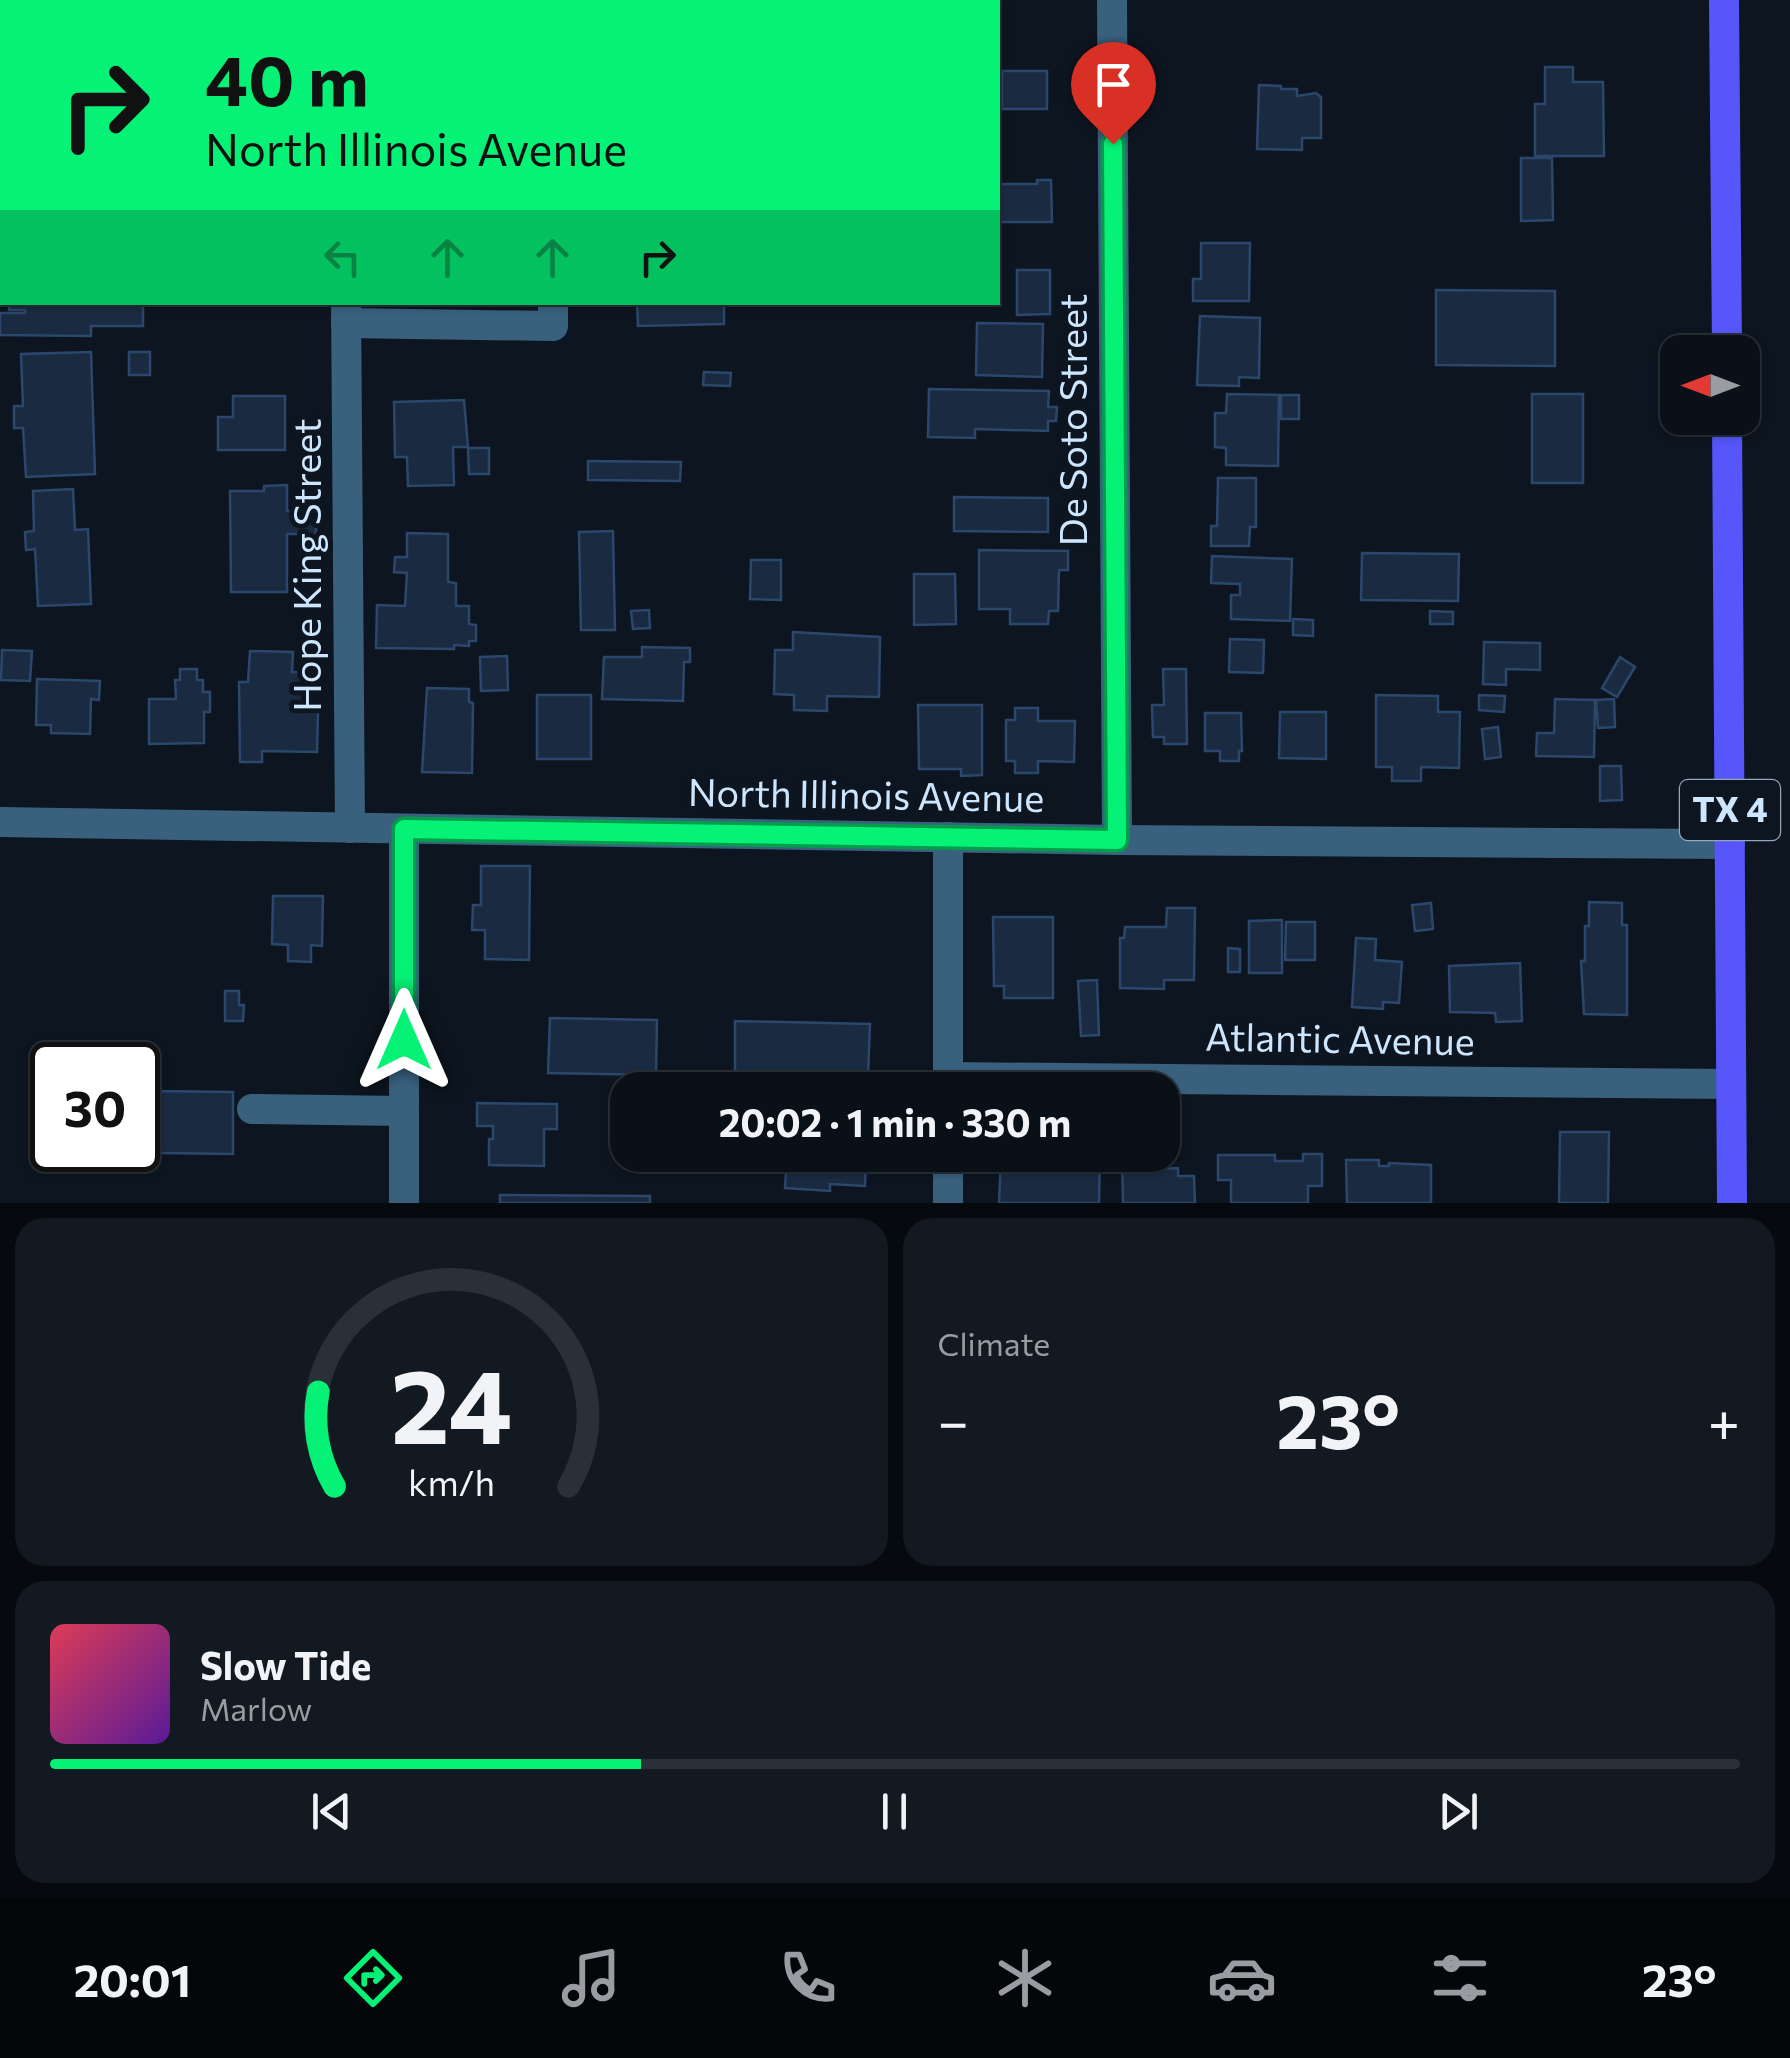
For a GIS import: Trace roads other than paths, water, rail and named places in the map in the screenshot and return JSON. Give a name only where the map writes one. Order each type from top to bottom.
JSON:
[{"type":"main road","points":[[1724,0],[1727,335]]},
{"type":"main road","name":"TX 4","points":[[1727,435],[1732,1203]]},
{"type":"street","name":"De Soto Street","points":[[1112,0],[1117,840]]},
{"type":"street","points":[[346,312],[553,326],[552,305]]},
{"type":"street","name":"Hope King Street","points":[[346,312],[350,828]]},
{"type":"street","name":"North Illinois Avenue","points":[[0,822],[948,838],[1730,844]]},
{"type":"street","points":[[404,829],[404,1203]]},
{"type":"street","points":[[948,838],[948,1072]]},
{"type":"street","name":"Atlantic Avenue","points":[[1180,1083],[1731,1084]]},
{"type":"street","points":[[252,1109],[404,1111]]},
{"type":"street","points":[[948,1172],[948,1203]]}]
